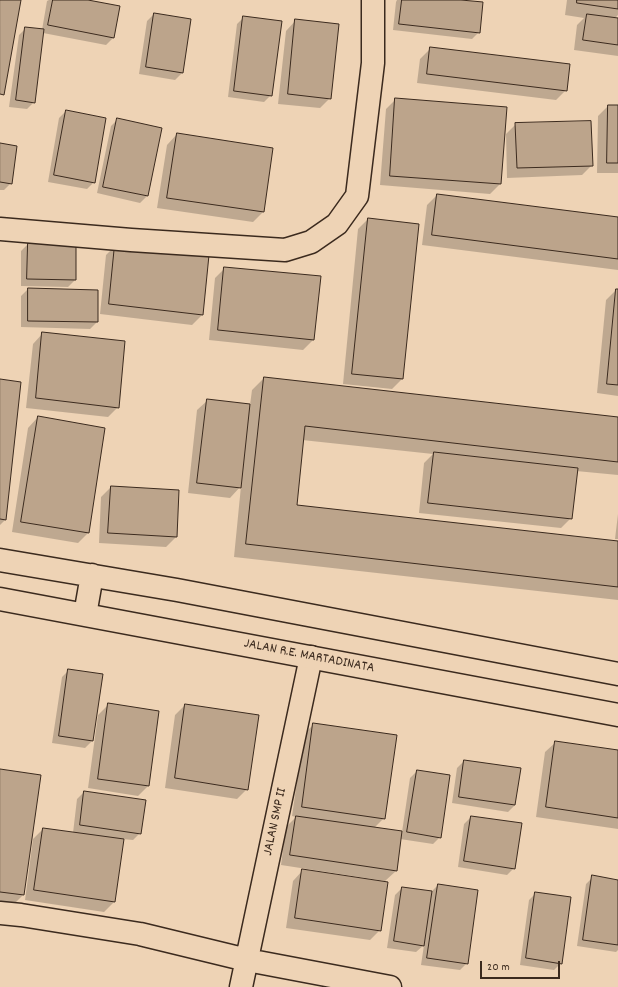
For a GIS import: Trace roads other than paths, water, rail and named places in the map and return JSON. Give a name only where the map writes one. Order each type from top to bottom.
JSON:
[{"type":"main road","points":[[0,229],[131,240],[285,250],[311,242],[337,224],[357,196],[373,63],[373,0]]},
{"type":"main road","points":[[0,560],[177,590],[618,674]]},
{"type":"main road","points":[[86,615],[92,575]]},
{"type":"main road","name":"JALAN R.E. MARTADINATA","points":[[0,599],[618,715]]},
{"type":"main road","name":"JALAN SMP II","points":[[241,987],[311,657]]},
{"type":"main road","points":[[0,913],[140,934],[247,960],[390,987]]}]
